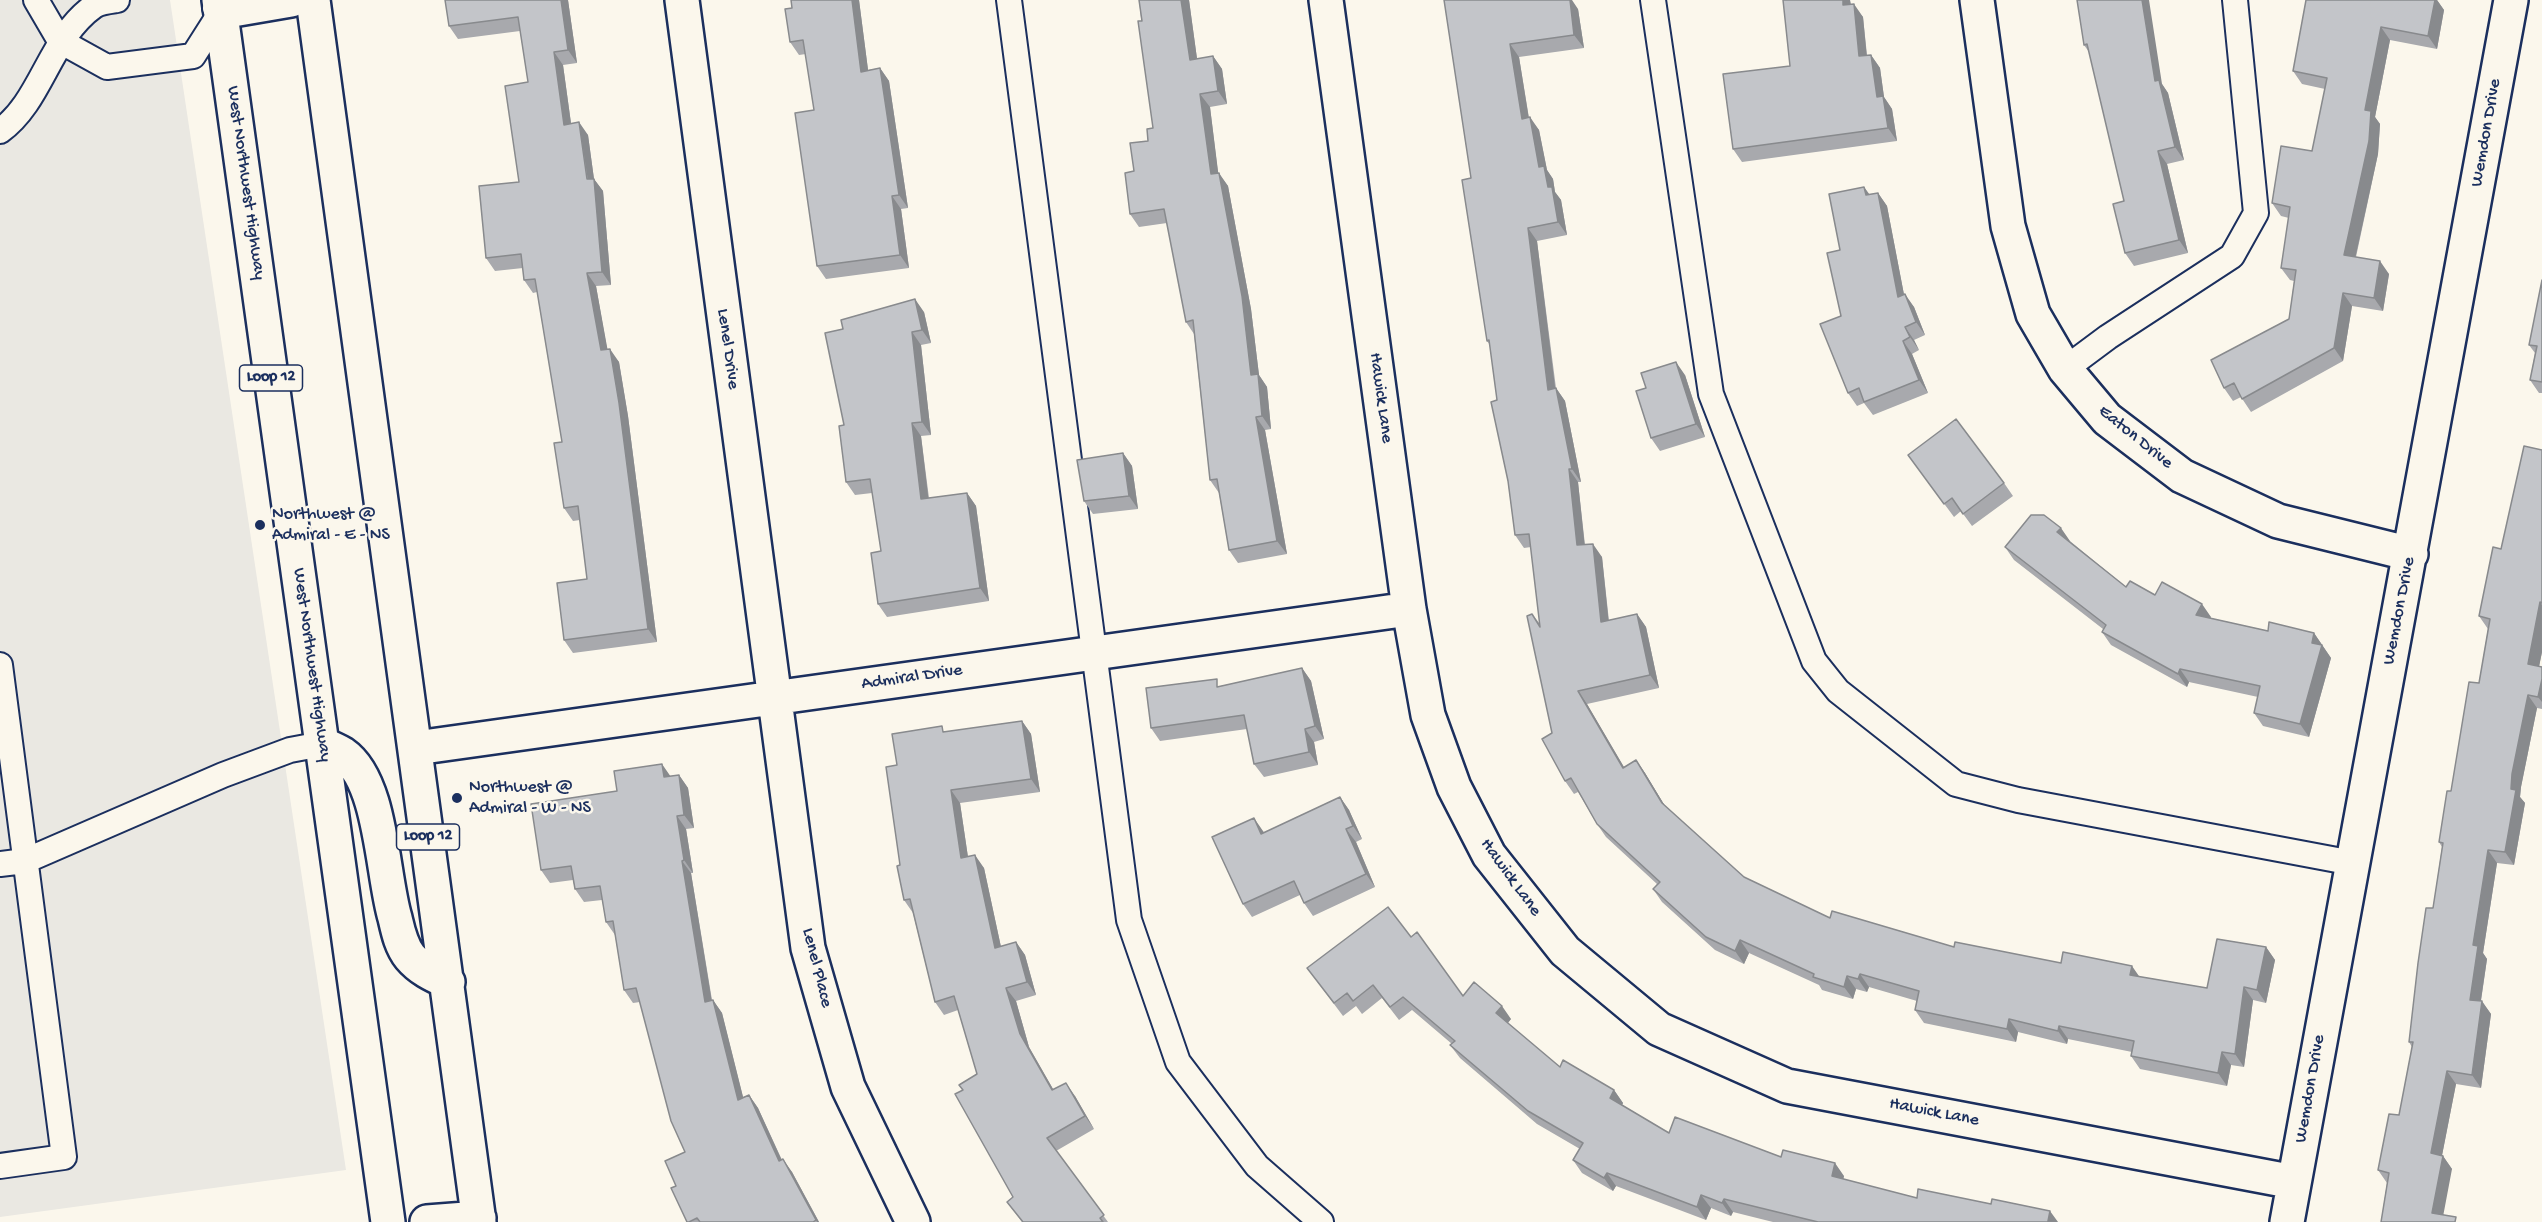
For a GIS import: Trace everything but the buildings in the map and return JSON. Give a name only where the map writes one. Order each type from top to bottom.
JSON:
[{"type":"street","points":[[215,4],[291,0]]},
{"type":"street","name":"Loop 12","points":[[313,0],[479,1220]]},
{"type":"street","name":"Lenel Drive","points":[[682,0],[773,698]]},
{"type":"street","name":"Hawick Lane","points":[[1326,0],[1409,609],[1428,715],[1454,787],[1489,855],[1565,951],[1659,1029],[1787,1086],[2294,1182]]},
{"type":"street","name":"Eaton Drive","points":[[1977,0],[2008,225],[2032,314],[2065,369],[2107,419],[2182,476],[2278,521],[2410,554]]},
{"type":"street","name":"Wemdon Drive","points":[[2287,1222],[2511,0]]},
{"type":"street","name":"West Northwest Highway","points":[[215,4],[322,744],[388,1222]]},
{"type":"street","name":"Admiral Drive","points":[[416,748],[1409,609]]},
{"type":"street","name":"Lenel Place","points":[[773,698],[808,948],[848,1087],[913,1222]]},
{"type":"street","points":[[322,744],[344,755],[364,783],[380,830],[390,901],[401,940],[409,956],[425,972],[448,982]]},
{"type":"street","points":[[428,1222],[479,1220]]},
{"type":"lane","points":[[36,0],[60,41],[107,67],[193,56],[215,4]]},
{"type":"lane","points":[[0,131],[37,86],[60,41],[96,4],[117,0]]},
{"type":"lane","points":[[1009,0],[1092,653],[1129,920],[1178,1062],[1257,1166],[1321,1222]]},
{"type":"lane","points":[[1653,0],[1711,394],[1814,661],[1838,691],[1956,784],[2018,800],[2353,863]]},
{"type":"lane","points":[[2065,369],[2108,337],[2232,256],[2256,213],[2235,0]]},
{"type":"lane","points":[[0,665],[64,1157],[0,1166]]},
{"type":"lane","points":[[0,864],[25,861],[223,776],[290,750],[322,744]]},
{"type":"shaded area","points":[[0,0],[170,0],[346,1170],[0,1217]]},
{"type":"place","name":"Northwest @ Admiral - E - NS","points":[[260,525]]},
{"type":"place","name":"Northwest @ Admiral - W - NS","points":[[457,798]]}]
